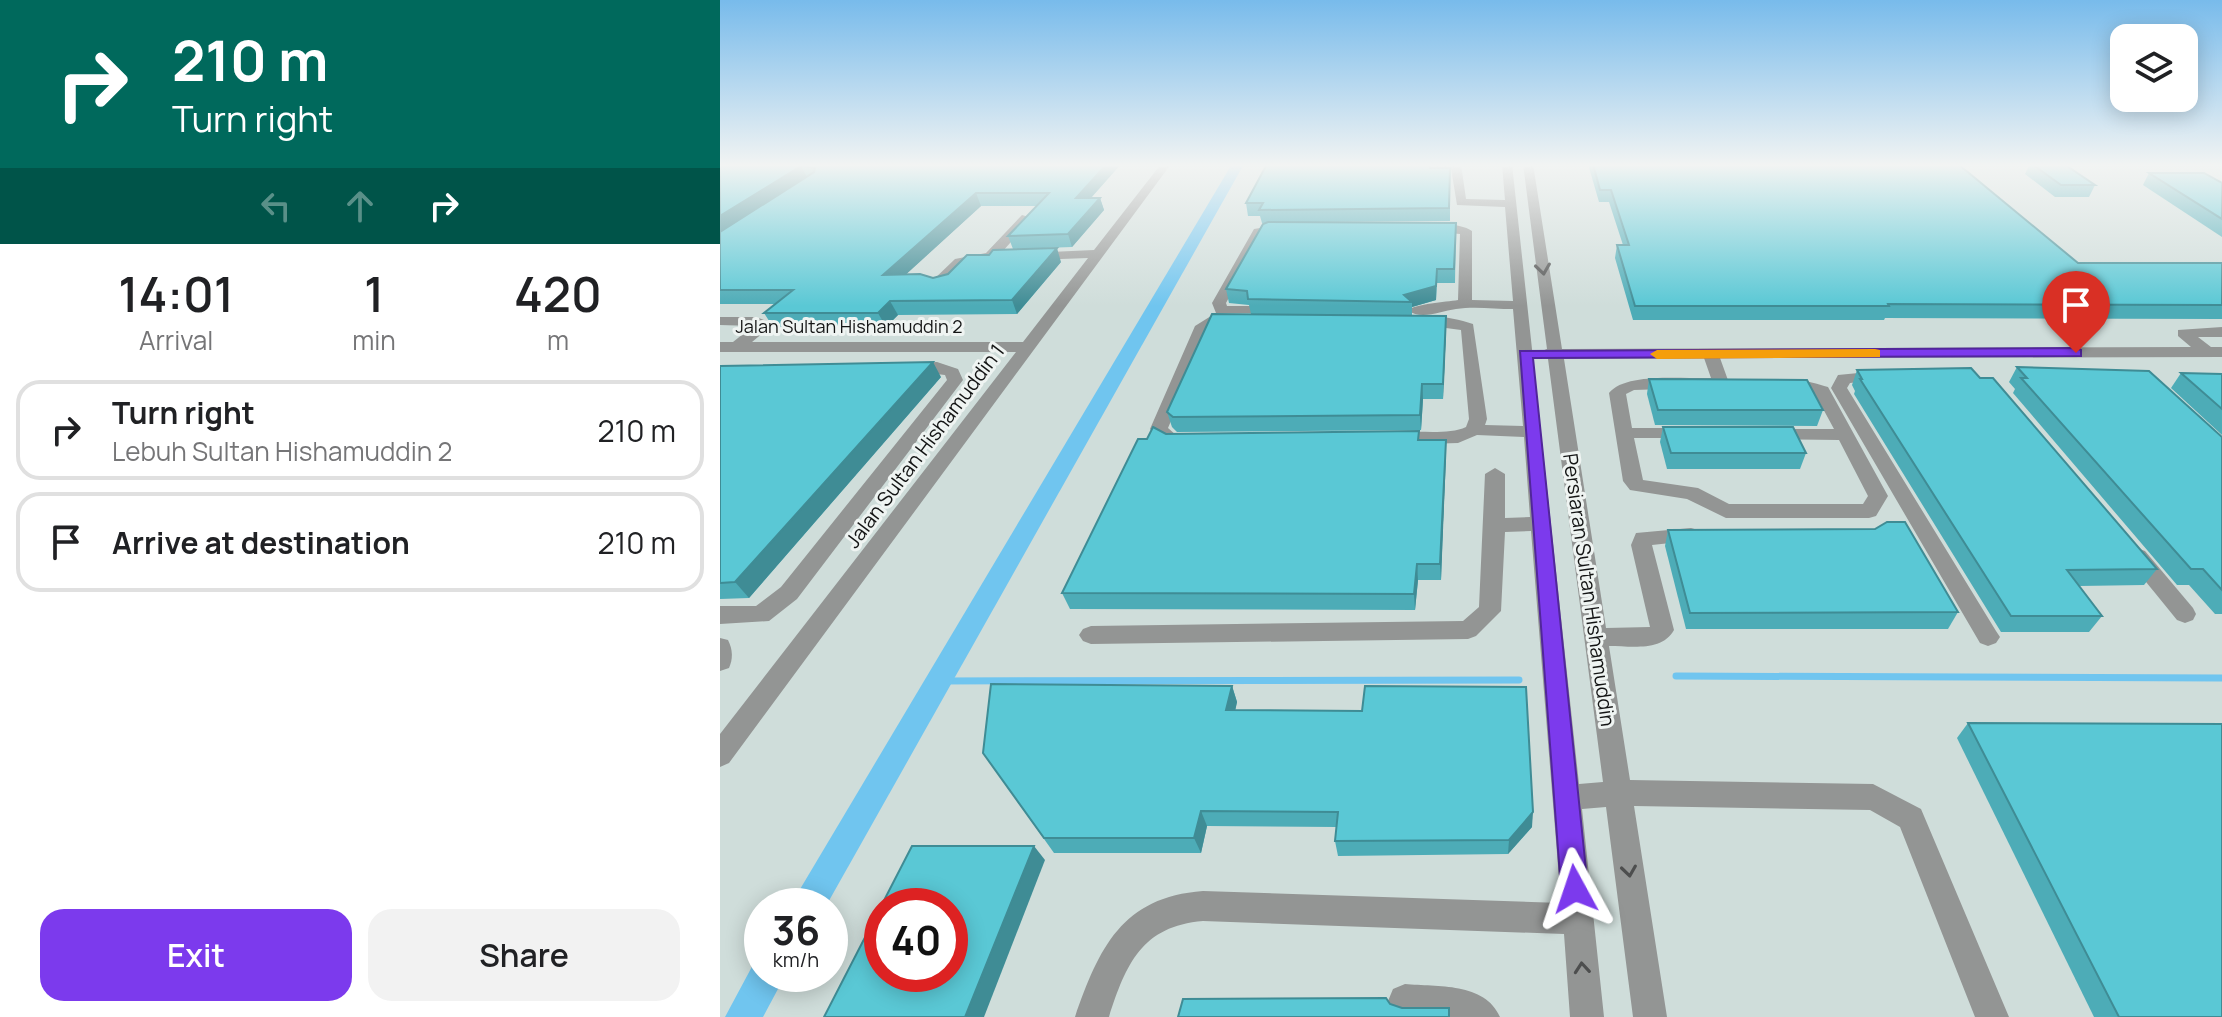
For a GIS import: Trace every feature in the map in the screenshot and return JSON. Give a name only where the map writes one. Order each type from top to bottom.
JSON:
[{"type":"street","name":"Jalan Sultan Hishamuddin 1","points":[[720,755],[1130,211]]},
{"type":"street","name":"Persiaran Sultan Hishamuddin","points":[[1512,211],[1587,1017]]},
{"type":"street","name":"Persiaran Sultan Hishamuddin","points":[[1535,211],[1650,1017]]},
{"type":"street","points":[[990,257],[1029,214]]},
{"type":"street","points":[[1203,440],[1171,441],[1159,429],[1203,326],[1211,320],[1292,315],[1221,310],[1219,303],[1258,232],[1269,228],[1300,228]]},
{"type":"street","points":[[1423,228],[1466,231],[1465,304]]},
{"type":"street","points":[[1021,256],[1097,254]]},
{"type":"street","points":[[935,286],[960,262],[972,257],[1006,256]]},
{"type":"street","points":[[1474,430],[1478,419],[1468,327],[1406,316],[1465,304],[1521,305]]},
{"type":"street","points":[[720,321],[764,325],[728,347]]},
{"type":"street","points":[[2215,352],[2183,333],[2222,332]]},
{"type":"street","name":"Jalan Sultan Hishamuddin 2","points":[[728,347],[1027,347]]},
{"type":"street","points":[[720,615],[761,615],[789,593],[955,380],[952,372],[937,367],[900,367],[932,347]]},
{"type":"street","points":[[1525,354],[2215,352]]},
{"type":"street","points":[[1951,353],[1968,375]]},
{"type":"street","points":[[2108,353],[2126,369]]},
{"type":"street","points":[[1711,354],[1728,384],[1622,388],[1617,393],[1633,481],[1637,486],[1691,493],[1726,511],[1869,511],[1878,496],[1822,391],[1806,386],[1764,385]]},
{"type":"street","points":[[1904,376],[1856,376],[1844,379],[1839,388],[1988,637]]},
{"type":"street","points":[[1379,439],[1458,438],[1474,430],[1532,432]]},
{"type":"street","points":[[1624,433],[1703,433]]},
{"type":"street","points":[[1751,434],[1845,435]]},
{"type":"street","points":[[1091,635],[1468,630],[1490,611],[1495,474]]},
{"type":"street","points":[[1495,525],[1541,524]]},
{"type":"street","points":[[1596,637],[1656,636],[1662,630],[1641,545],[1643,538],[1715,535]]},
{"type":"street","points":[[2126,543],[2185,614]]},
{"type":"street","points":[[720,647],[720,661]]},
{"type":"street","points":[[1566,798],[1618,793],[1873,797],[1911,818],[1992,1017]]},
{"type":"street","points":[[1092,1017],[1109,965],[1134,933],[1167,911],[1203,906],[1577,919]]},
{"type":"street","points":[[1405,1001],[1464,1005],[1483,1017]]},
{"type":"shaded area","points":[[720,211],[2222,211],[2222,1017],[720,1017]]},
{"type":"building","points":[[752,211],[955,211],[883,275],[920,274],[933,278],[948,274],[967,255],[989,255],[993,250],[1057,248],[1012,300],[890,301],[878,313],[764,313],[793,290],[720,290],[720,232]]},
{"type":"building","points":[[1031,211],[1088,211],[1068,234],[1008,236]]},
{"type":"building","points":[[1618,211],[2016,211],[2078,263],[2222,263],[2222,305],[1635,306],[1617,245],[1629,245]]},
{"type":"building","points":[[2210,211],[2222,211],[2222,219]]},
{"type":"building","points":[[1456,223],[1454,269],[1437,269],[1436,286],[1404,295],[1412,302],[1248,299],[1247,291],[1226,289],[1263,224]]},
{"type":"building","points":[[1212,314],[1446,316],[1443,384],[1422,384],[1420,415],[1173,417],[1167,412]]},
{"type":"building","points":[[933,362],[735,582],[720,583],[720,366]]},
{"type":"building","points":[[2017,367],[2149,371],[2222,437],[2222,590],[2203,569],[2191,569],[2021,378],[2027,378]]},
{"type":"building","points":[[1971,368],[1980,378],[1993,378],[2157,569],[2067,570],[2102,616],[2011,616],[1857,370]]},
{"type":"building","points":[[2181,373],[2222,374],[2222,409]]},
{"type":"building","points":[[1649,379],[1807,380],[1823,410],[1658,410]]},
{"type":"building","points":[[1153,427],[1166,434],[1419,431],[1418,440],[1446,440],[1440,564],[1417,564],[1414,594],[1062,593],[1138,439],[1147,439]]},
{"type":"building","points":[[1663,427],[1793,427],[1806,453],[1671,453]]},
{"type":"building","points":[[1887,522],[1905,522],[1958,612],[1690,613],[1668,530],[1875,529]]},
{"type":"building","points":[[991,684],[1232,686],[1226,710],[1362,711],[1365,686],[1526,687],[1533,812],[1509,840],[1335,841],[1338,812],[1201,811],[1194,838],[1044,838],[983,753]]},
{"type":"building","points":[[1968,723],[2222,724],[2222,1017],[2119,1017]]},
{"type":"building","points":[[912,846],[1034,846],[965,1017],[824,1017],[837,992],[848,992],[848,970],[864,939],[864,992],[968,992],[968,888],[890,888]]},
{"type":"building","points":[[1386,998],[1390,1004],[1402,1008],[1449,1008],[1449,1017],[1178,1017],[1183,999]]},
{"type":"waterway","points":[[817,888],[1210,211]]},
{"type":"waterway","points":[[1676,676],[2222,678]]},
{"type":"waterway","points":[[938,681],[1519,680]]},
{"type":"waterway","points":[[743,1017],[758,992]]},
{"type":"slow traffic","points":[[1657,354],[1875,354]]},
{"type":"route","points":[[1575,889],[1525,354],[2076,353]]}]
